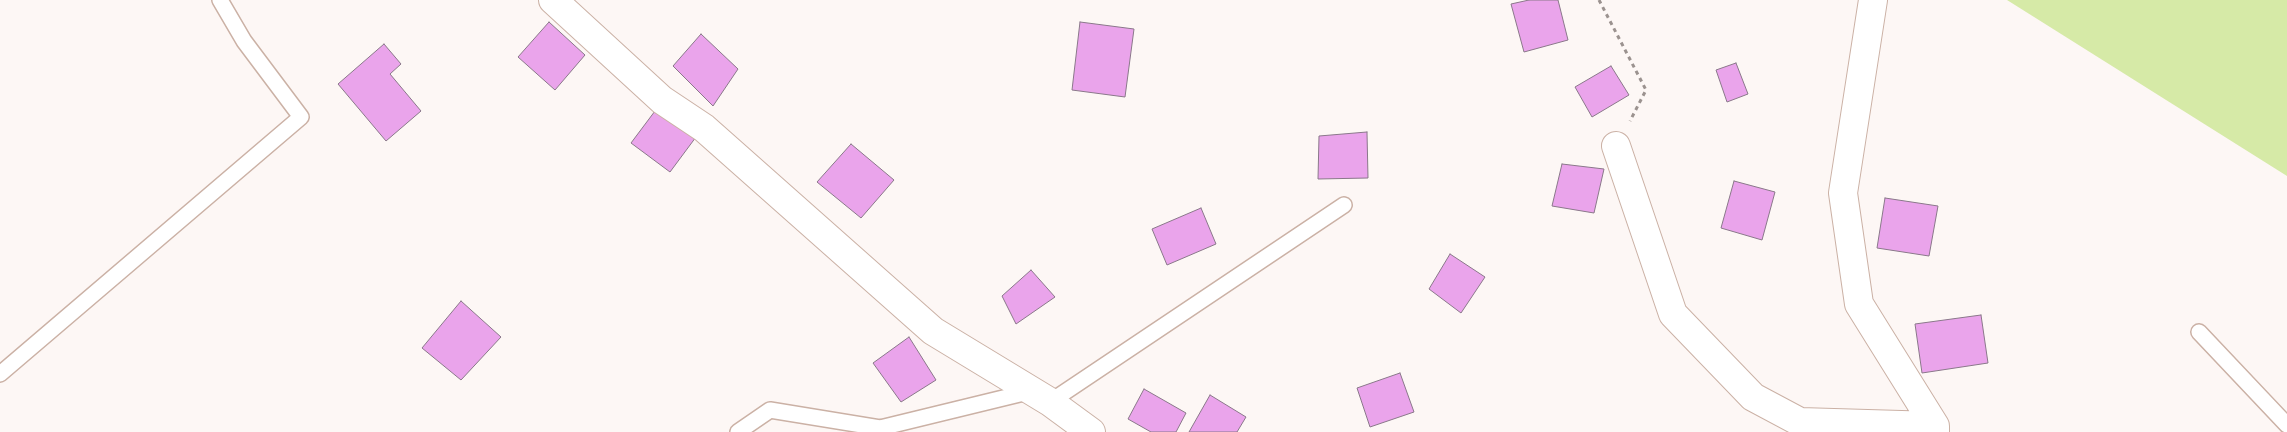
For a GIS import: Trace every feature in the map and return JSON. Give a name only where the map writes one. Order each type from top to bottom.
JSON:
[{"type":"street","points":[[553,0],[662,100],[704,128],[933,331],[1041,397],[1091,432]]},
{"type":"street","points":[[1873,0],[1843,193],[1859,304],[1935,429]]},
{"type":"street","points":[[1616,146],[1674,314],[1753,397],[1800,422],[1935,429]]},
{"type":"lane","points":[[0,374],[301,117],[244,41],[220,0]]},
{"type":"lane","points":[[738,432],[770,410],[880,428],[1041,397],[1344,205]]},
{"type":"lane","points":[[2200,332],[2287,425]]},
{"type":"path","points":[[1599,0],[1646,90],[1616,146]]},
{"type":"green space","points":[[2007,0],[2287,0],[2287,176]]},
{"type":"building","points":[[1529,0],[1558,0],[1568,40],[1524,52],[1511,4]]},
{"type":"building","points":[[549,22],[585,55],[555,90],[518,57]]},
{"type":"building","points":[[1080,22],[1134,29],[1125,97],[1072,90]]},
{"type":"building","points":[[701,34],[738,69],[713,106],[673,66]]},
{"type":"building","points":[[384,44],[401,64],[390,74],[421,111],[386,141],[338,84]]},
{"type":"building","points":[[1736,63],[1748,94],[1727,102],[1716,70]]},
{"type":"building","points":[[1611,66],[1629,95],[1592,117],[1575,87]]},
{"type":"building","points":[[658,107],[696,137],[670,172],[631,143]]},
{"type":"building","points":[[1367,132],[1368,178],[1318,179],[1319,136]]},
{"type":"building","points":[[851,144],[894,180],[861,218],[817,182]]},
{"type":"building","points":[[1562,164],[1604,169],[1594,213],[1552,206]]},
{"type":"building","points":[[1734,181],[1775,192],[1762,240],[1721,228]]},
{"type":"building","points":[[1885,198],[1938,206],[1929,256],[1877,248]]},
{"type":"building","points":[[1201,208],[1216,244],[1167,265],[1152,229]]},
{"type":"building","points":[[1450,254],[1485,277],[1461,313],[1429,289]]},
{"type":"building","points":[[1031,270],[1055,297],[1016,324],[1002,296]]},
{"type":"building","points":[[461,301],[501,337],[461,380],[422,348]]},
{"type":"building","points":[[1981,315],[1988,363],[1922,373],[1915,324]]},
{"type":"building","points":[[909,337],[936,380],[901,402],[873,363]]},
{"type":"building","points":[[1400,373],[1414,412],[1370,427],[1357,388]]},
{"type":"building","points":[[1144,389],[1186,413],[1176,432],[1151,432],[1128,419]]},
{"type":"building","points":[[1210,395],[1246,417],[1237,432],[1189,432]]}]
